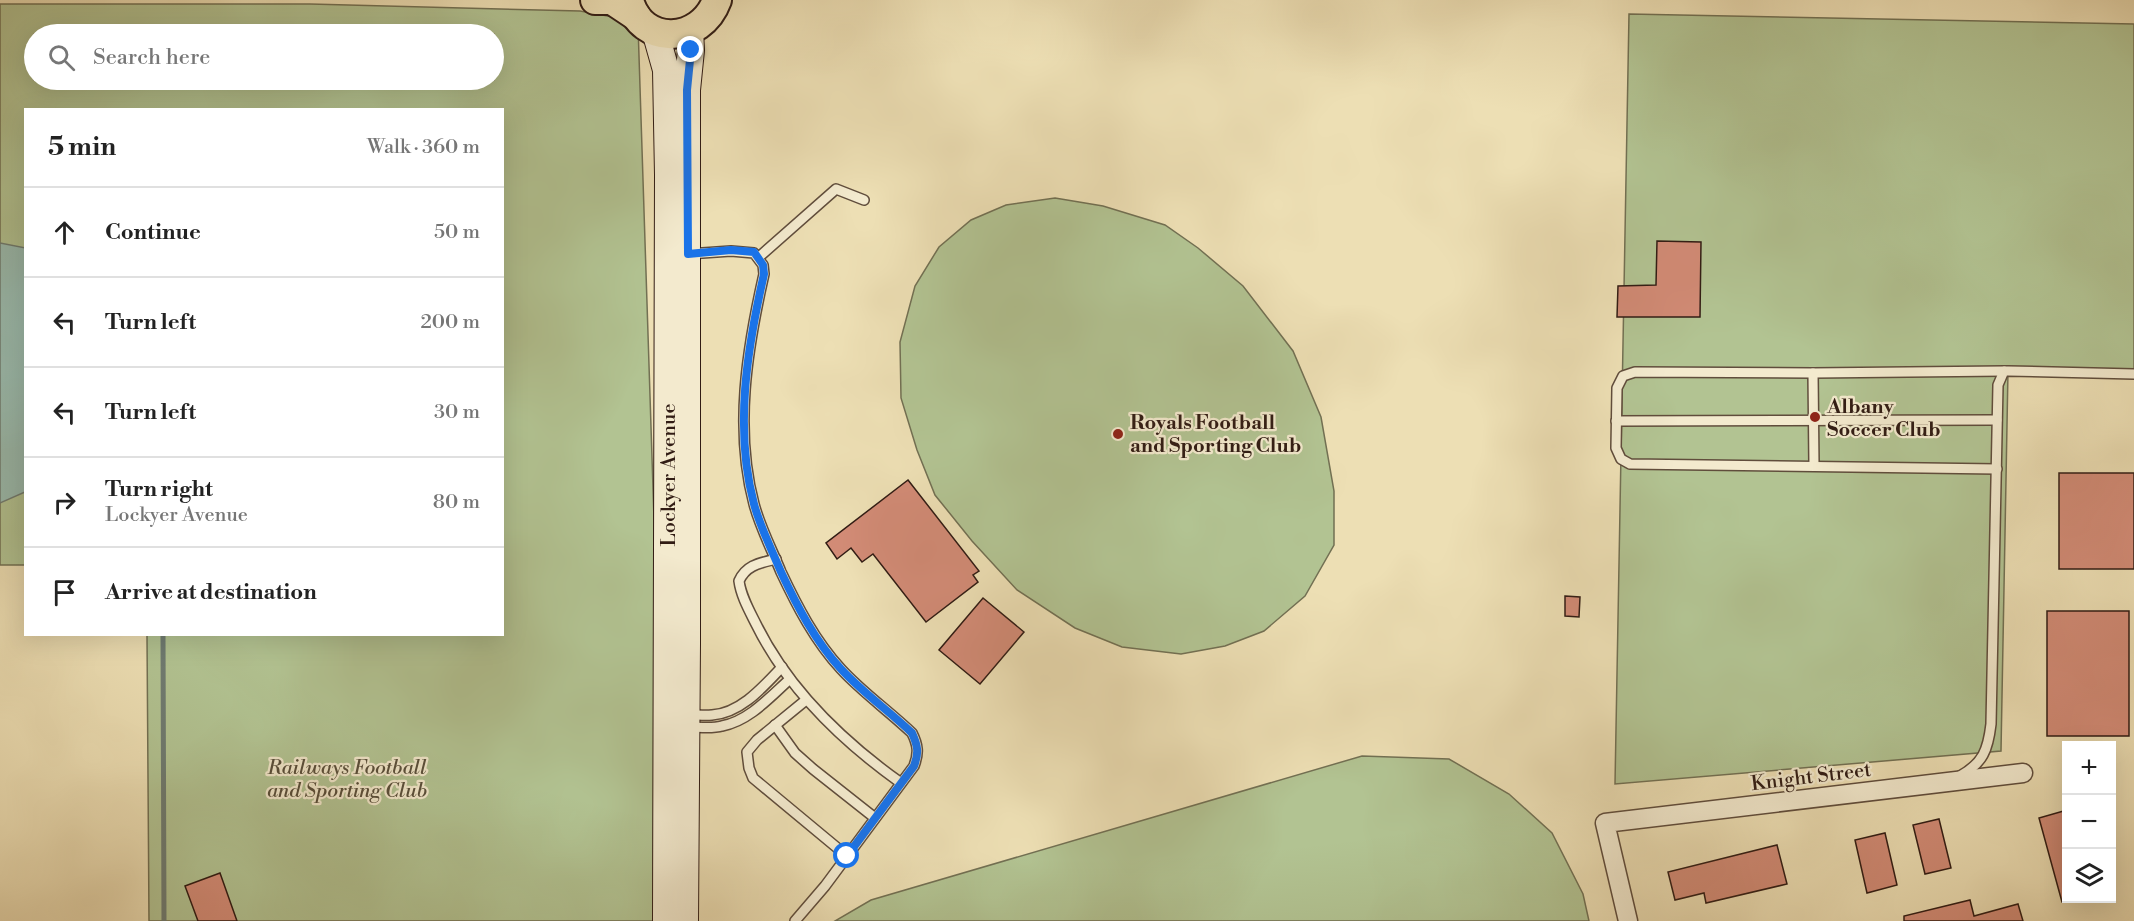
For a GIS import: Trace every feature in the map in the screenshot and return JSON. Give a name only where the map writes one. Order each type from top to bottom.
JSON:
[{"type":"main road","points":[[595,0],[612,0],[666,34],[690,31],[702,24],[723,0]]},
{"type":"main road","name":"Lockyer Avenue","points":[[640,16],[666,70],[678,253]]},
{"type":"main road","name":"Lockyer Avenue","points":[[685,921],[677,720],[678,253],[691,50],[690,31]]},
{"type":"main road","name":"Lockyer Avenue","points":[[666,921],[677,720]]},
{"type":"street","name":"Knight Street","points":[[1628,921],[1605,823],[2023,773]]},
{"type":"lane","points":[[759,257],[836,189],[864,200]]},
{"type":"lane","points":[[678,253],[731,250],[754,252],[763,265],[764,274],[747,357],[744,451],[754,505],[776,559],[812,630],[829,654],[862,689],[912,733],[918,747],[914,766],[825,886],[795,921]]},
{"type":"lane","points":[[1951,782],[1979,762],[1989,744],[1998,385],[2004,371]]},
{"type":"lane","points":[[1997,468],[1630,464],[1621,459],[1616,448],[1617,388],[1623,376],[1635,372],[2004,371],[2134,374]]},
{"type":"lane","points":[[1813,373],[1814,466]]},
{"type":"lane","points":[[1616,421],[1997,420]]},
{"type":"lane","points":[[776,559],[751,566],[742,573],[739,581],[745,601],[763,637],[806,700],[871,762],[901,783]]},
{"type":"lane","points":[[677,720],[733,710],[761,688],[782,667]]},
{"type":"lane","points":[[677,720],[721,727],[753,711],[790,679]]},
{"type":"lane","points":[[806,700],[757,740],[747,752],[749,768],[753,778],[847,856]]},
{"type":"lane","points":[[775,726],[795,753],[875,818]]},
{"type":"green space","name":"Railways Football and Sporting Club","points":[[0,4],[310,4],[580,11],[613,17],[638,25],[667,921],[149,921],[147,636],[504,636],[504,108],[24,108],[24,565],[0,565]]},
{"type":"green space","name":"Albany Soccer Club","points":[[1629,14],[2134,24],[2134,370],[2008,371],[2001,751],[1615,784]]},
{"type":"green space","name":"Royals Football and Sporting Club","points":[[1055,198],[1103,206],[1165,225],[1198,248],[1243,286],[1293,351],[1321,417],[1334,491],[1334,545],[1305,596],[1264,631],[1225,646],[1181,654],[1122,647],[1075,628],[1017,590],[972,541],[935,495],[917,450],[901,398],[900,342],[915,286],[939,247],[971,220],[1006,205]]},
{"type":"green space","points":[[1362,756],[1449,759],[1509,794],[1552,833],[1583,894],[1589,921],[835,921],[871,900]]},
{"type":"water","points":[[0,243],[24,248],[24,492],[0,503]]},
{"type":"building","points":[[1657,241],[1701,242],[1700,317],[1617,317],[1618,286],[1656,285]]},
{"type":"building","points":[[2059,473],[2134,473],[2134,569],[2059,569]]},
{"type":"building","points":[[908,480],[979,571],[973,575],[978,582],[926,622],[873,554],[862,562],[851,548],[837,559],[826,543]]},
{"type":"building","points":[[1565,596],[1580,597],[1579,617],[1565,616]]},
{"type":"building","points":[[983,598],[1024,632],[980,684],[939,650]]},
{"type":"building","points":[[2047,611],[2129,611],[2129,736],[2047,736]]},
{"type":"building","points":[[2062,811],[2062,902],[2039,818]]},
{"type":"building","points":[[1939,819],[1951,868],[1925,874],[1913,825]]},
{"type":"building","points":[[1885,833],[1897,885],[1867,893],[1855,840]]},
{"type":"building","points":[[1777,845],[1787,884],[1706,903],[1704,893],[1675,900],[1668,872]]},
{"type":"building","points":[[220,873],[237,921],[198,921],[185,886]]},
{"type":"building","points":[[1970,900],[1974,916],[2018,904],[2023,921],[1904,921],[1904,916]]},
{"type":"waterway","points":[[163,636],[164,921]]},
{"type":"place","name":"Albany Soccer Club","points":[[1815,417]]},
{"type":"place","name":"Royals Football and Sporting Club","points":[[1118,434]]},
{"type":"route","points":[[691,50],[687,90],[688,254],[731,250],[754,252],[763,265],[764,274],[747,357],[744,451],[754,505],[773,554],[812,630],[841,669],[912,733],[918,747],[914,766],[847,856]]}]
